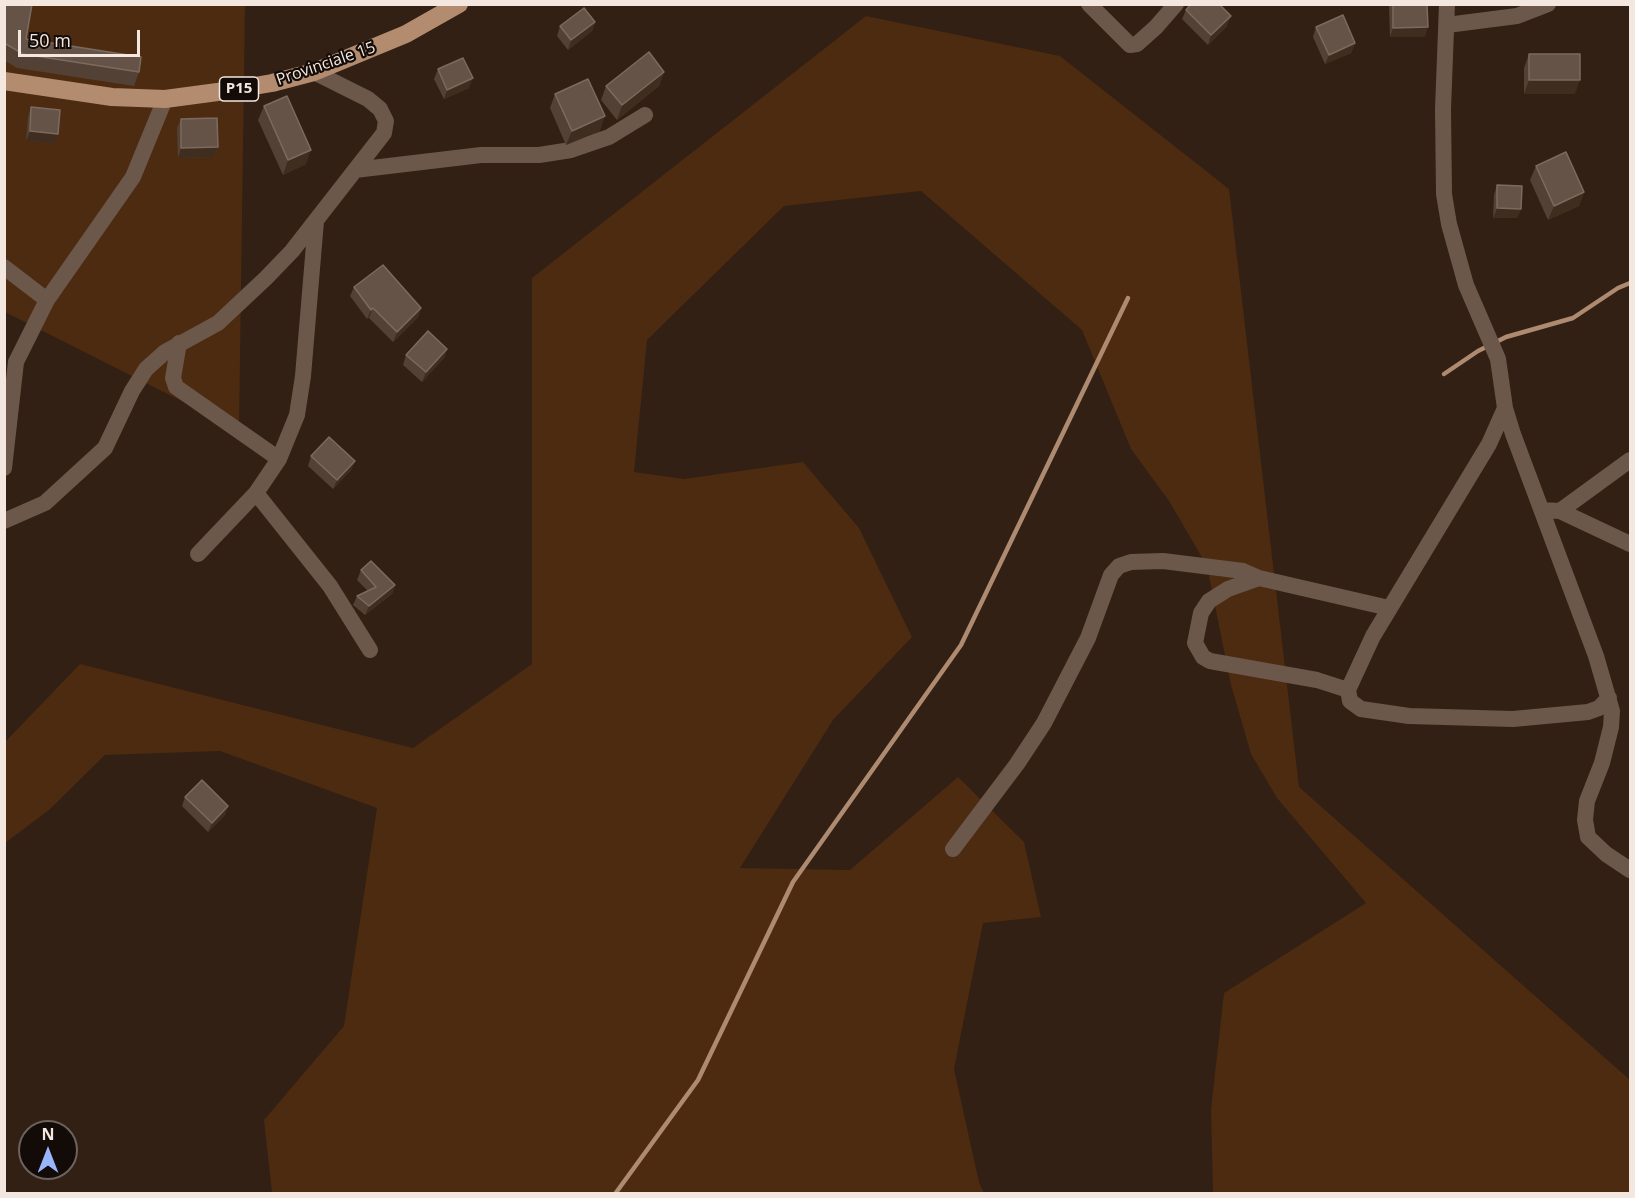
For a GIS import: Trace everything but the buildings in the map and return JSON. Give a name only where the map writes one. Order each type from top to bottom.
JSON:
[{"type":"main road","name":"Provinciale 15","points":[[4,81],[112,97],[165,99],[272,83],[314,72],[406,34],[459,4]]},
{"type":"street","points":[[1089,4],[1130,45],[1137,44],[1150,33],[1176,4]]},
{"type":"street","points":[[1447,4],[1443,109],[1444,194],[1456,255],[1466,285],[1498,359],[1505,408],[1596,656],[1612,711],[1611,727],[1602,763],[1587,801],[1585,820],[1588,837],[1606,854],[1630,870]]},
{"type":"street","points":[[1447,25],[1517,16],[1548,4]]},
{"type":"street","points":[[4,521],[45,502],[105,448],[132,391],[146,369],[165,352],[218,323],[238,306],[292,251],[384,133],[386,122],[380,109],[368,99],[314,72]]},
{"type":"street","points":[[4,468],[10,366],[47,300],[133,177],[165,99]]},
{"type":"street","points":[[355,171],[481,155],[539,155],[571,150],[609,137],[645,115]]},
{"type":"street","points":[[198,554],[256,493],[279,459],[297,416],[316,221]]},
{"type":"street","points":[[4,267],[47,300]]},
{"type":"street","points":[[179,343],[173,378],[176,387],[279,459]]},
{"type":"street","points":[[1505,408],[1498,426],[1467,481],[1389,608],[1348,690],[1350,701],[1361,709],[1409,716],[1513,719],[1588,712],[1599,708],[1609,698]]},
{"type":"street","points":[[1560,511],[1630,460]]},
{"type":"street","points":[[256,493],[330,586],[370,650]]},
{"type":"street","points":[[1542,510],[1560,511],[1630,544]]},
{"type":"street","points":[[953,849],[1017,764],[1044,723],[1088,638],[1111,575],[1119,566],[1131,562],[1163,561],[1243,571],[1259,578],[1389,608]]},
{"type":"street","points":[[1259,578],[1228,589],[1209,601],[1201,614],[1195,634],[1195,643],[1203,657],[1218,662],[1317,680],[1348,690]]},
{"type":"shaded area","points":[[4,5],[245,5],[239,430],[5,312]]},
{"type":"shaded area","points":[[866,16],[1060,56],[1229,189],[1299,787],[1630,1080],[1630,1193],[1213,1193],[1211,1109],[1224,993],[1366,903],[1277,798],[1251,754],[1231,685],[1207,566],[1169,501],[1131,449],[1082,330],[921,191],[784,206],[647,340],[634,472],[684,479],[803,462],[859,528],[912,637],[833,720],[740,868],[850,870],[958,777],[1024,842],[1041,917],[983,923],[954,1069],[979,1182],[984,1193],[272,1193],[264,1120],[344,1026],[377,808],[220,751],[105,755],[49,810],[5,843],[5,742],[80,664],[413,748],[532,664],[532,278]]},
{"type":"waterway","points":[[1444,374],[1478,351],[1506,337],[1573,318],[1618,288],[1630,283]]},
{"type":"waterway","points":[[615,1194],[698,1080],[793,882],[961,645],[1128,298]]}]
